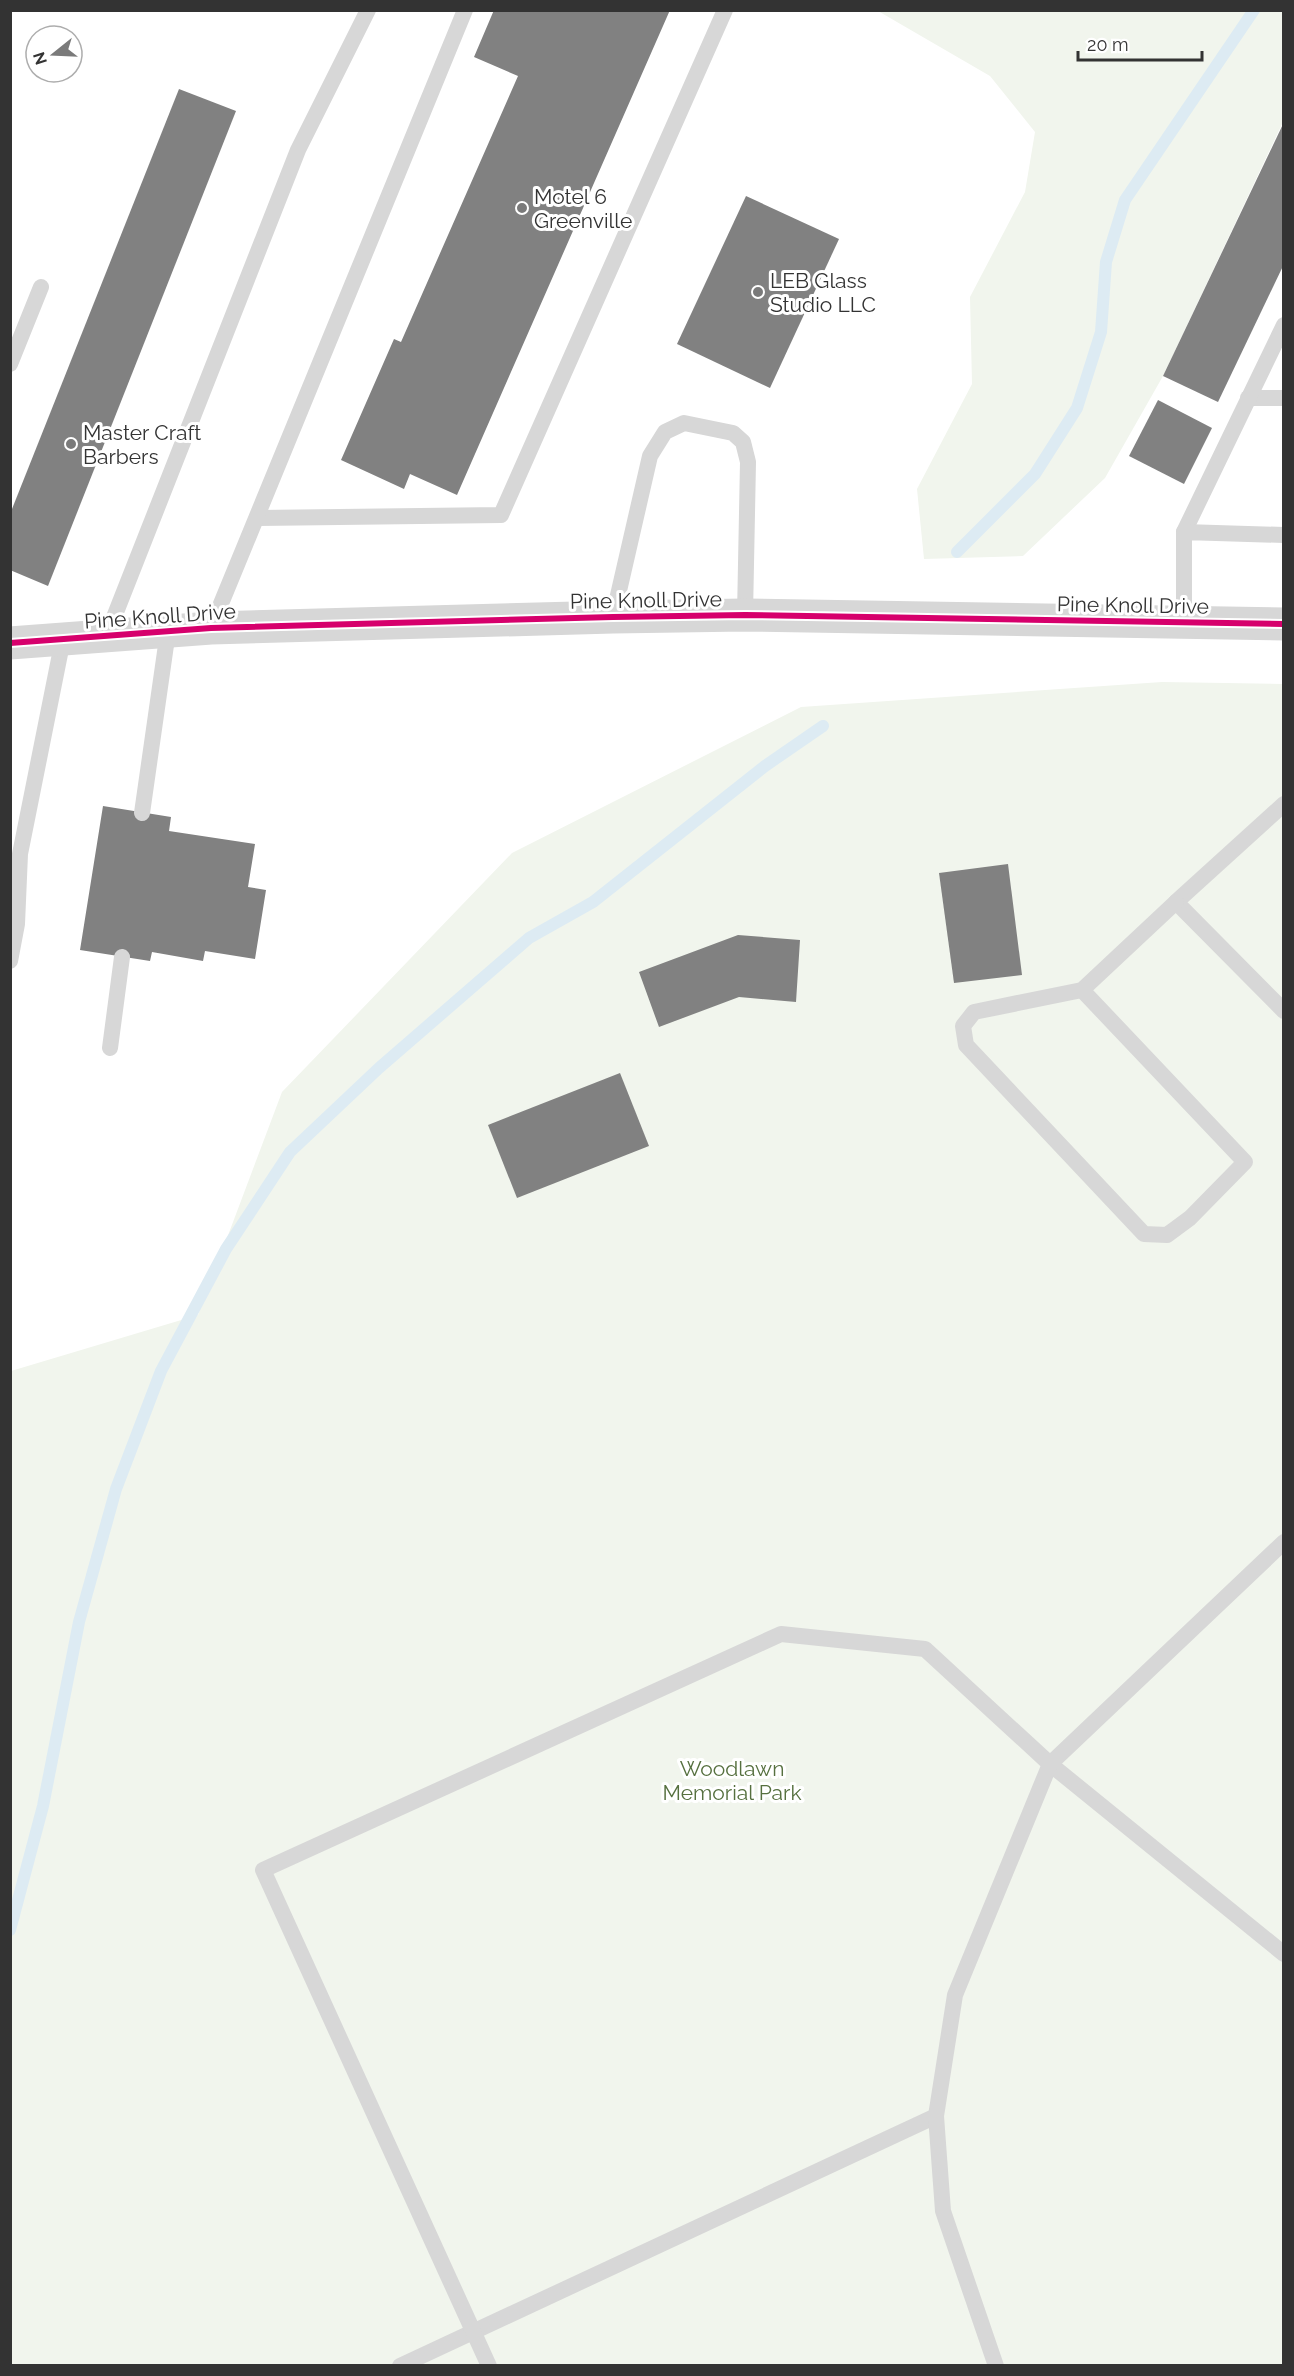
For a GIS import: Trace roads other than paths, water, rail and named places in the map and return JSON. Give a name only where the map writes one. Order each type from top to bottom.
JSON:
[{"type":"street","name":"Pine Knoll Drive","points":[[10,643],[211,627],[745,615],[1284,624]]},
{"type":"lane","points":[[107,635],[298,150],[368,10]]},
{"type":"lane","points":[[211,627],[258,518],[465,10]]},
{"type":"lane","points":[[258,518],[501,515],[724,10]]},
{"type":"lane","points":[[10,364],[41,287]]},
{"type":"lane","points":[[1184,622],[1184,532],[1284,325]]},
{"type":"lane","points":[[1248,398],[1284,398]]},
{"type":"lane","points":[[613,617],[650,456],[665,432],[684,423],[733,433],[743,442],[748,462],[745,615]]},
{"type":"lane","points":[[1184,532],[1284,535]]},
{"type":"lane","points":[[142,813],[168,631]]},
{"type":"lane","points":[[10,961],[17,924],[20,854],[63,639]]},
{"type":"lane","points":[[1082,990],[1245,1162],[1190,1218],[1167,1235],[1144,1234],[966,1046],[963,1026],[974,1012],[1082,990],[1284,804]]},
{"type":"lane","points":[[1176,902],[1284,1011]]},
{"type":"lane","points":[[110,1048],[122,957]]},
{"type":"lane","points":[[996,2366],[943,2211],[936,2116],[955,1995],[1050,1764],[1284,1542]]},
{"type":"lane","points":[[489,2366],[263,1870],[781,1634],[925,1650],[1050,1764],[1284,1954]]},
{"type":"lane","points":[[400,2366],[936,2116]]},
{"type":"waterway","points":[[957,552],[1035,474],[1077,408],[1101,332],[1106,262],[1125,200],[1254,10]]},
{"type":"waterway","points":[[10,1930],[43,1806],[79,1622],[116,1489],[161,1371],[226,1249],[290,1152],[379,1068],[529,938],[593,902],[765,766],[823,726]]},
{"type":"place","name":"Motel 6 Greenville","points":[[522,208]]},
{"type":"place","name":"LEB Glass Studio LLC","points":[[758,292]]},
{"type":"place","name":"Master Craft Barbers","points":[[71,444]]},
{"type":"park label","name":"Woodlawn Memorial Park","points":[[732,1780]]}]
